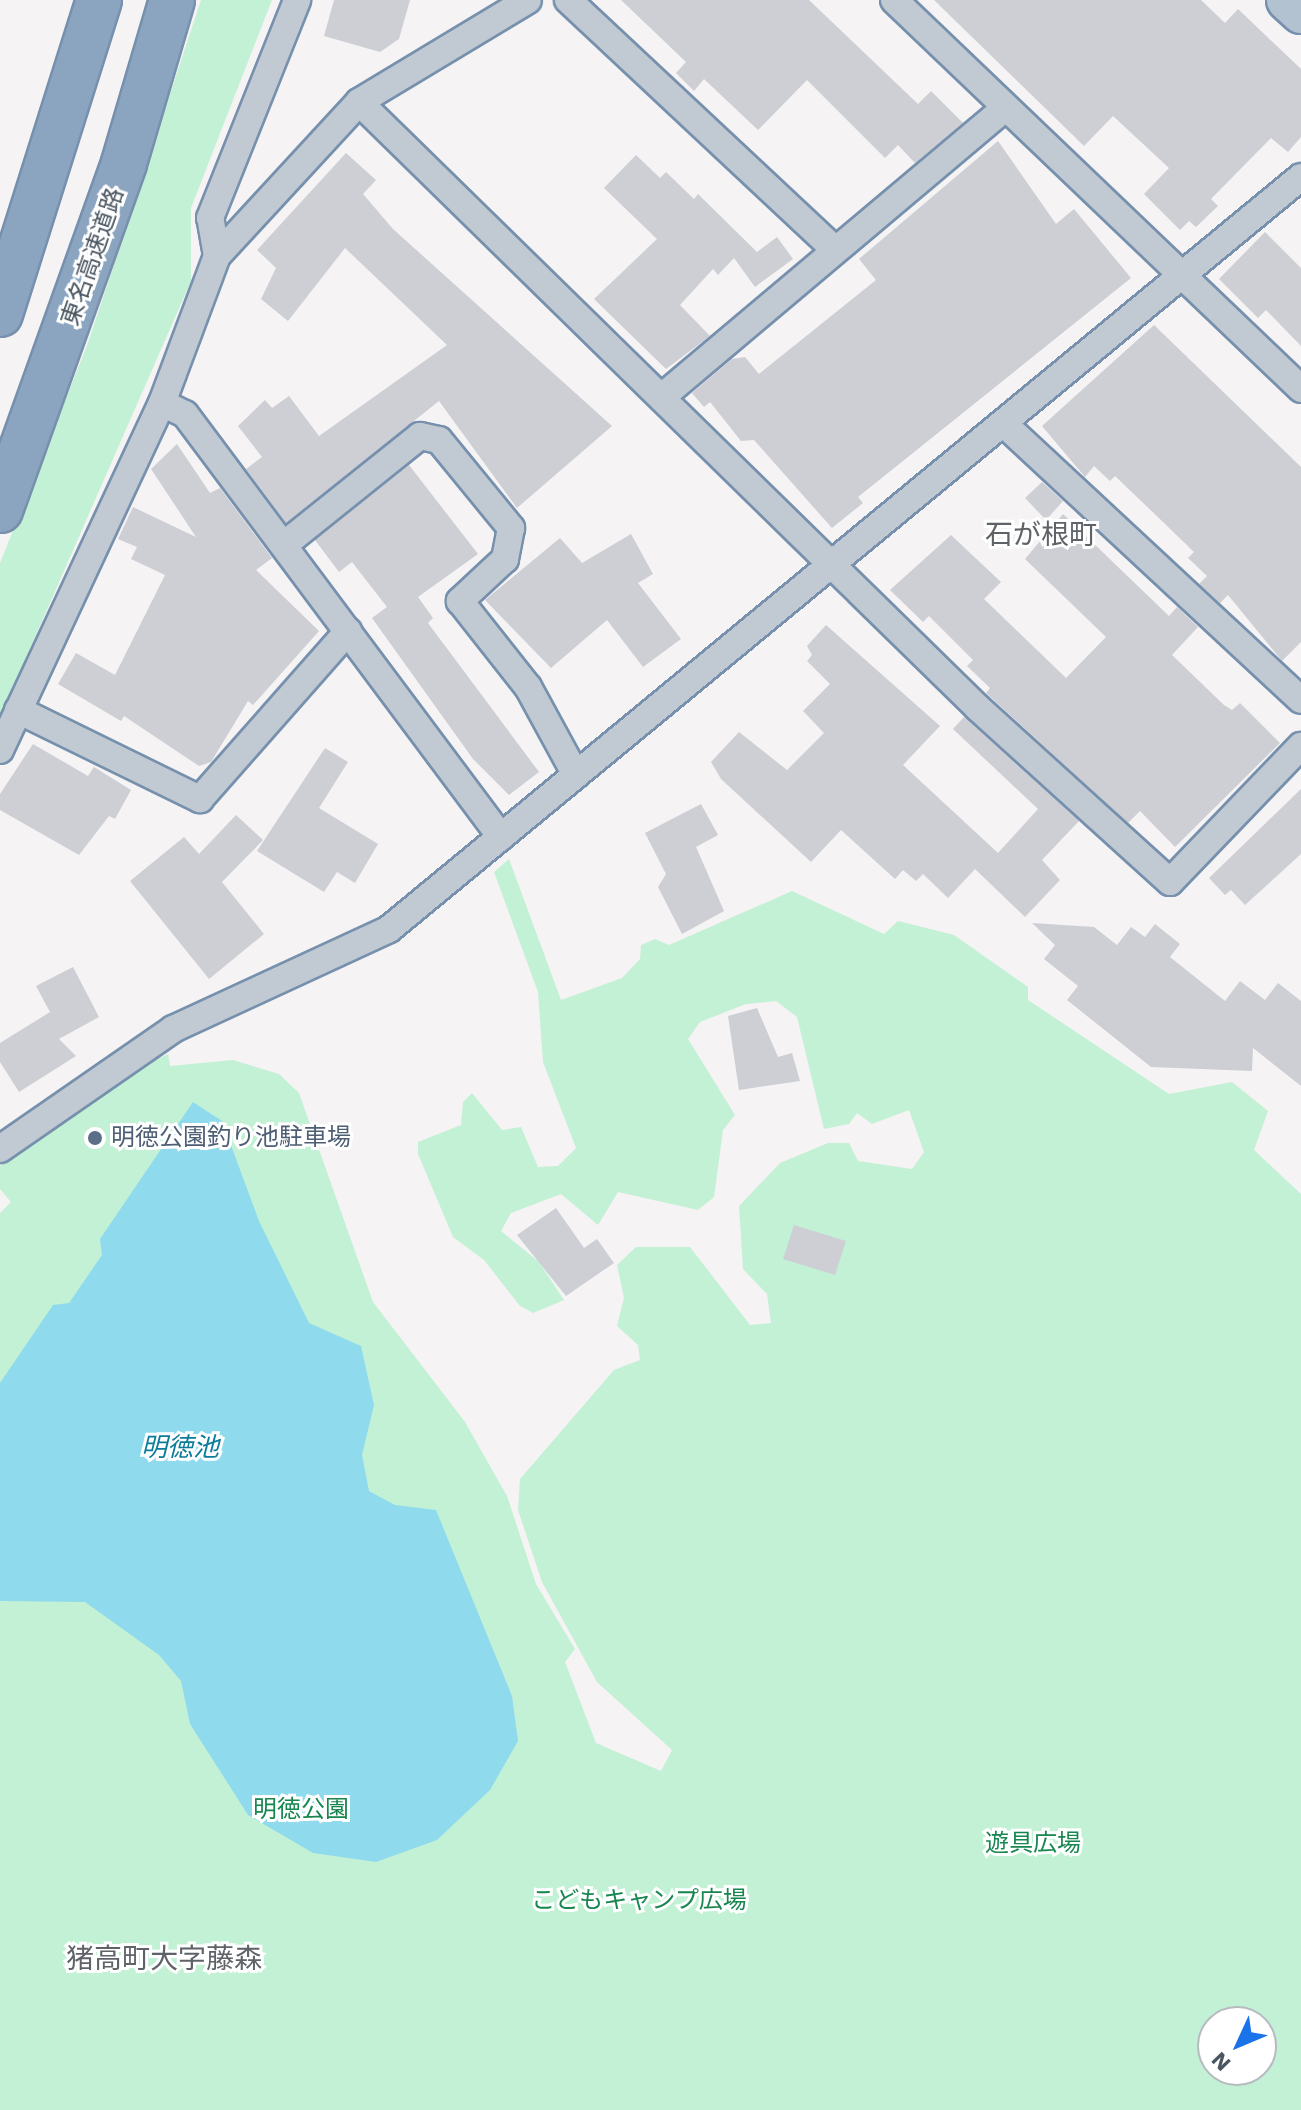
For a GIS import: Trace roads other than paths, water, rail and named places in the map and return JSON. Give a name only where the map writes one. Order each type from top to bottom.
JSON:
[{"type":"highway","points":[[0,314],[99,0]]},
{"type":"highway","name":"東名高速道路","points":[[0,510],[80,294],[172,0]]},
{"type":"main road","points":[[1287,0],[1301,13]]},
{"type":"street","points":[[217,256],[210,218],[297,0]]},
{"type":"street","points":[[0,750],[162,403],[217,256],[359,102],[528,0]]},
{"type":"street","points":[[568,0],[834,249]]},
{"type":"street","points":[[894,0],[1301,389]]},
{"type":"street","points":[[359,102],[663,396],[832,566],[1170,882],[1301,746]]},
{"type":"street","points":[[663,396],[1005,108]]},
{"type":"street","points":[[0,1149],[173,1029],[389,929],[1301,177]]},
{"type":"street","points":[[162,403],[185,414],[501,837]]},
{"type":"street","points":[[1004,424],[1301,700]]},
{"type":"street","points":[[285,544],[420,436],[439,440],[511,528],[505,559],[460,601],[528,687],[576,775]]},
{"type":"street","points":[[18,710],[200,799],[348,631]]},
{"type":"water","name":"明徳池","points":[[193,1102],[222,1121],[259,1221],[309,1323],[361,1346],[374,1405],[362,1455],[369,1491],[395,1505],[436,1510],[512,1696],[518,1741],[490,1790],[437,1840],[376,1862],[313,1853],[248,1815],[190,1724],[181,1681],[159,1655],[85,1602],[0,1601],[0,1383],[53,1305],[69,1303],[102,1255],[100,1239]]},
{"type":"place","name":"明徳公園釣り池駐車場","points":[[95,1138]]},
{"type":"district","name":"石が根町","points":[[1041,535]]},
{"type":"district","name":"猪高町大字藤森","points":[[164,1959]]},
{"type":"park label","name":"明徳公園","points":[[301,1810]]},
{"type":"park label","name":"遊具広場","points":[[1033,1844]]},
{"type":"park label","name":"こどもキャンプ広場","points":[[639,1901]]}]
